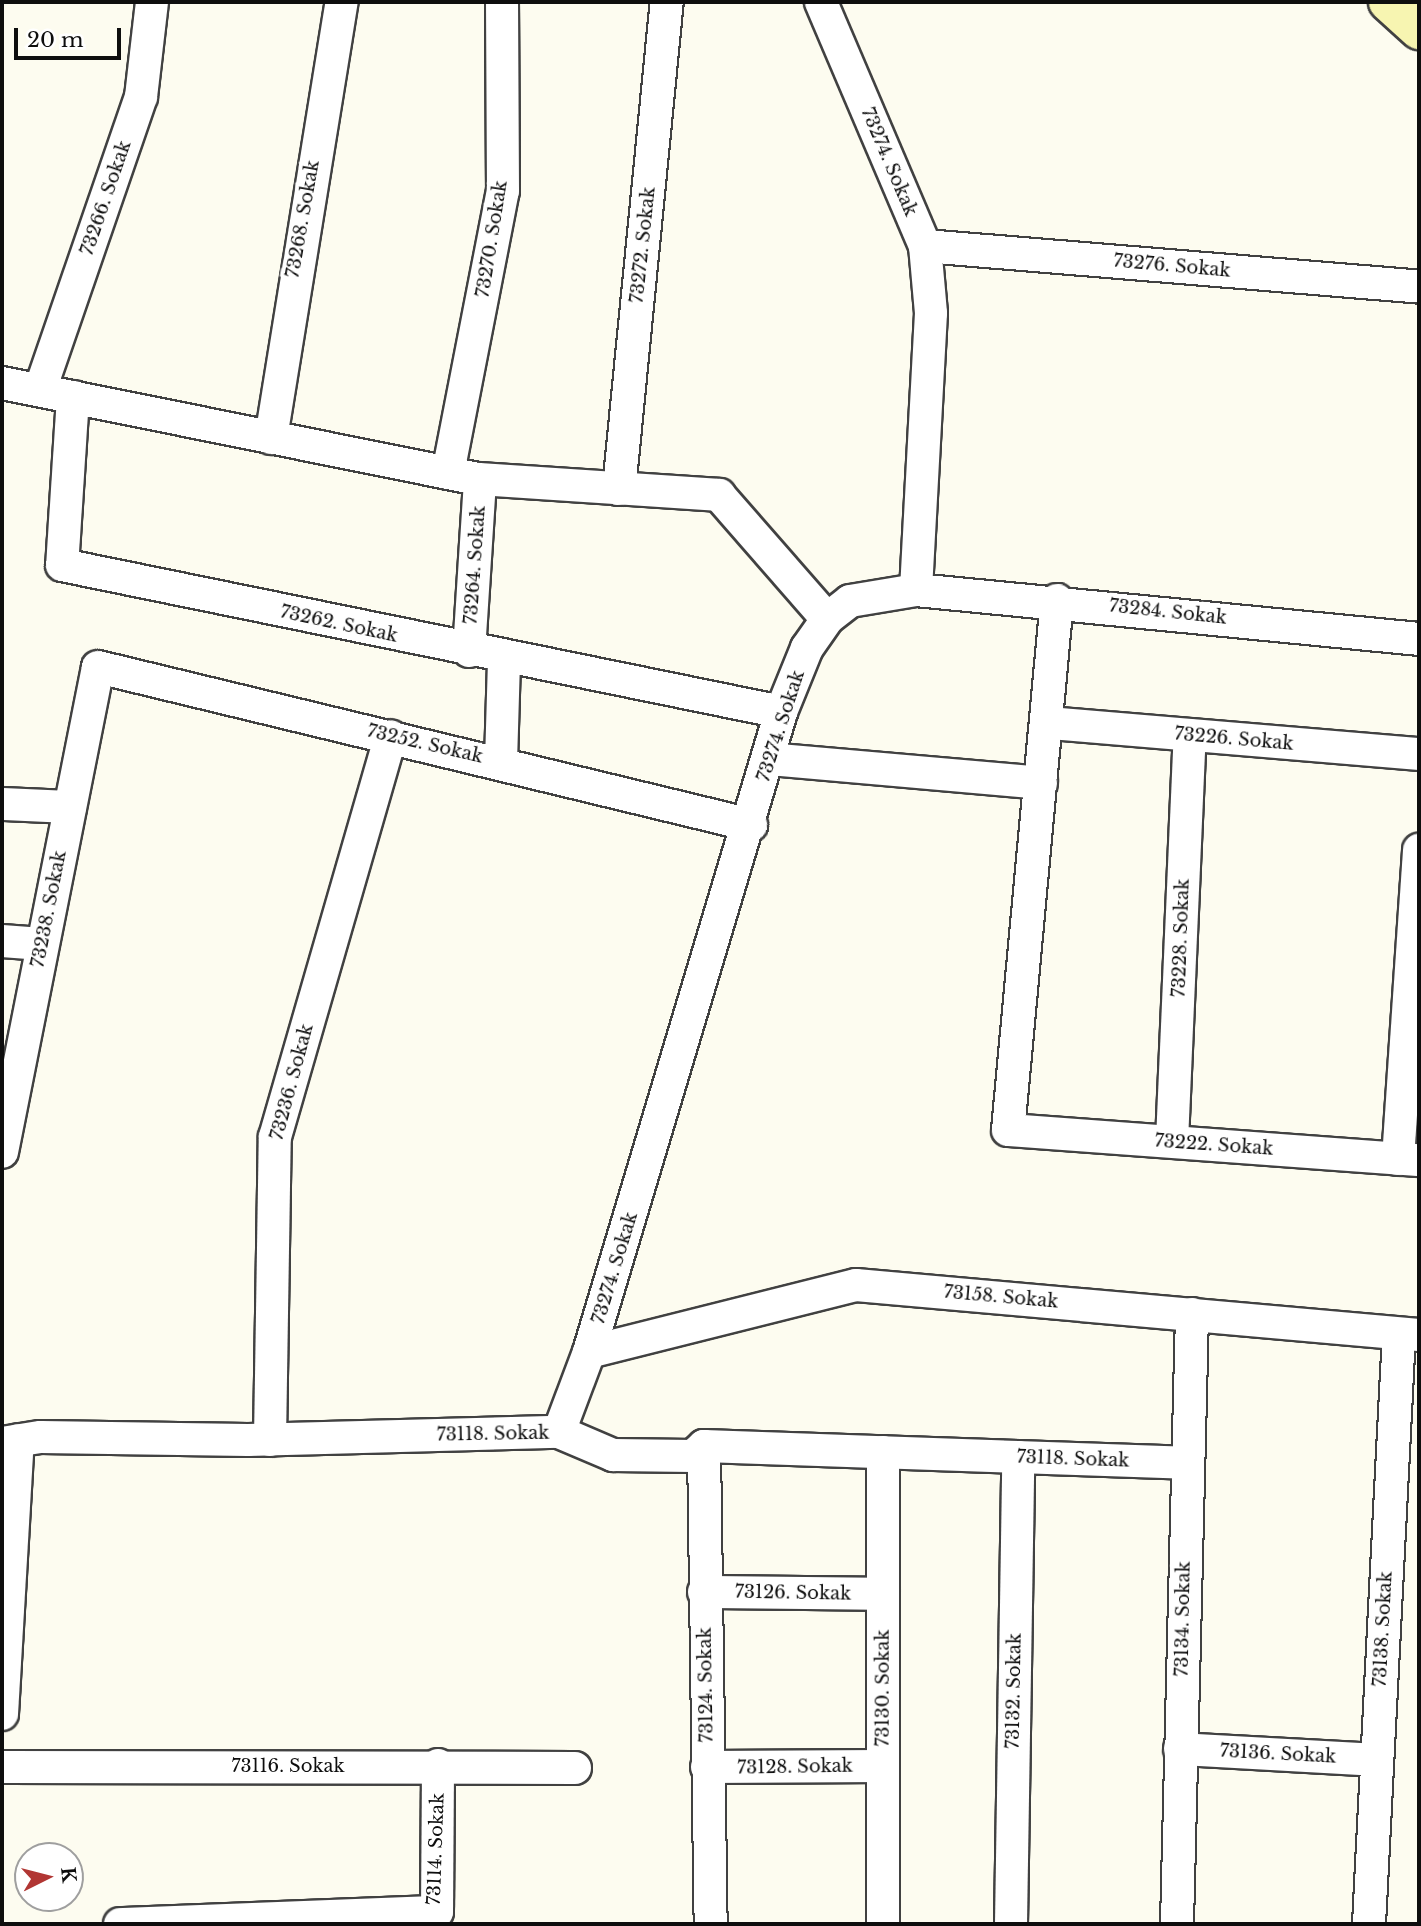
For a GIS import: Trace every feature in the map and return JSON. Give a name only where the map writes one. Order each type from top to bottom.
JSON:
[{"type":"main road","points":[[1388,2],[1419,30]]},
{"type":"street","name":"73266. Sokak","points":[[40,390],[141,97],[152,2]]},
{"type":"street","name":"73268. Sokak","points":[[271,438],[342,2]]},
{"type":"street","name":"73270. Sokak","points":[[448,473],[503,191],[502,2]]},
{"type":"street","name":"73272. Sokak","points":[[619,489],[667,2]]},
{"type":"street","name":"73274. Sokak","points":[[558,1432],[589,1352],[751,825],[781,712],[807,648],[827,619],[850,601],[916,590],[931,313],[925,246],[821,2]]},
{"type":"street","name":"73276. Sokak","points":[[925,246],[1419,286]]},
{"type":"street","points":[[2,383],[480,479],[719,495],[827,619]]},
{"type":"street","name":"73262. Sokak","points":[[74,397],[62,565],[504,660],[781,712]]},
{"type":"street","name":"73264. Sokak","points":[[469,651],[480,479]]},
{"type":"street","name":"73284. Sokak","points":[[916,590],[1057,600],[1419,639]]},
{"type":"street","points":[[769,759],[1041,783],[1049,723],[1057,600]]},
{"type":"street","points":[[501,762],[504,660]]},
{"type":"street","name":"73252. Sokak","points":[[98,667],[501,762],[751,825]]},
{"type":"street","name":"73238. Sokak","points":[[3,1137],[98,667]]},
{"type":"street","name":"73226. Sokak","points":[[1049,723],[1419,754]]},
{"type":"street","name":"73228. Sokak","points":[[1172,1141],[1190,735]]},
{"type":"street","name":"73236. Sokak","points":[[270,1440],[275,1137],[391,736]]},
{"type":"street","name":"73222. Sokak","points":[[1041,783],[1008,1130],[1408,1159]]},
{"type":"street","points":[[2,804],[69,807]]},
{"type":"street","points":[[1408,1159],[1419,850]]},
{"type":"street","points":[[2,941],[42,944]]},
{"type":"street","name":"73158. Sokak","points":[[589,1352],[856,1285],[1409,1335]]},
{"type":"street","name":"73134. Sokak","points":[[1177,1924],[1186,1463],[1192,1314]]},
{"type":"street","name":"73138. Sokak","points":[[1369,1924],[1376,1760],[1409,1335]]},
{"type":"street","name":"73118. Sokak","points":[[10,1442],[270,1440],[558,1432],[613,1455],[693,1456],[704,1447],[1186,1463]]},
{"type":"street","points":[[2,1714],[10,1442]]},
{"type":"street","name":"73124. Sokak","points":[[704,1447],[710,1924]]},
{"type":"street","name":"73130. Sokak","points":[[883,1452],[883,1924]]},
{"type":"street","name":"73132. Sokak","points":[[1010,1924],[1018,1457]]},
{"type":"street","name":"73126. Sokak","points":[[704,1592],[883,1594]]},
{"type":"street","name":"73136. Sokak","points":[[1180,1749],[1376,1760]]},
{"type":"street","name":"73116. Sokak","points":[[2,1767],[438,1765],[575,1768]]},
{"type":"street","name":"73114. Sokak","points":[[120,1924],[407,1919],[437,1912],[438,1765]]},
{"type":"street","name":"73128. Sokak","points":[[707,1768],[883,1766]]}]
